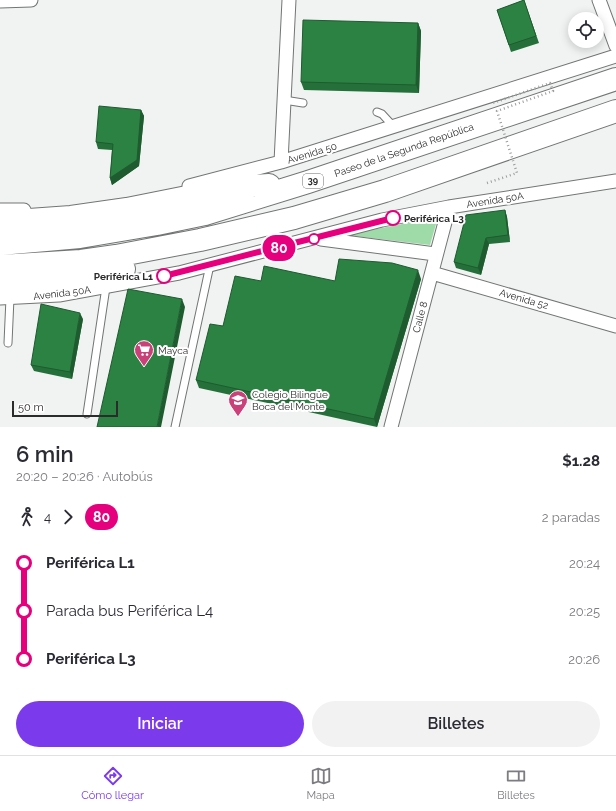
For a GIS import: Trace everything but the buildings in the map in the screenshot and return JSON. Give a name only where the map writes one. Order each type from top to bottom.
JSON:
[{"type":"highway","name":"Paseo de la Segunda República","points":[[0,244],[80,237],[205,214],[308,182],[616,79]]},
{"type":"highway","points":[[0,266],[81,261],[116,256],[200,240],[294,218],[385,191],[616,111]]},
{"type":"highway","points":[[0,222],[79,216],[134,208],[237,187],[308,182]]},
{"type":"highway","points":[[3,293],[44,281],[92,275],[231,248],[294,218]]},
{"type":"street","points":[[0,1],[30,0]]},
{"type":"street","points":[[280,162],[289,0]]},
{"type":"street","points":[[599,0],[616,46]]},
{"type":"street","name":"Avenida 50","points":[[0,210],[62,208],[111,203],[202,183],[280,162],[395,127],[616,56]]},
{"type":"street","name":"Avenida 50A","points":[[3,293],[59,295],[106,287],[179,273],[315,239],[382,220],[449,207],[616,181]]},
{"type":"street","name":"Calle 8","points":[[391,427],[432,273],[435,254],[449,207]]},
{"type":"street","points":[[315,239],[435,254]]},
{"type":"street","name":"Avenida 52","points":[[432,273],[616,326]]},
{"type":"lane","points":[[284,100],[303,102]]},
{"type":"lane","points":[[377,112],[382,114],[395,127]]},
{"type":"lane","points":[[175,427],[210,265]]},
{"type":"lane","points":[[87,414],[106,287]]},
{"type":"lane","points":[[3,293],[8,343]]},
{"type":"path","points":[[487,183],[517,174],[497,111],[553,91],[550,83],[492,103]]},
{"type":"green space","points":[[438,217],[430,245],[346,235]]},
{"type":"bus line","name":"80","points":[[164,276],[315,239],[393,218]]},
{"type":"place","name":"Periférica L3","points":[[393,218]]},
{"type":"place","name":"Periférica L1","points":[[164,276]]},
{"type":"place","name":"Mayca","points":[[144,367]]},
{"type":"place","name":"Colegio Bilingüe Boca del Monte","points":[[238,417]]}]
